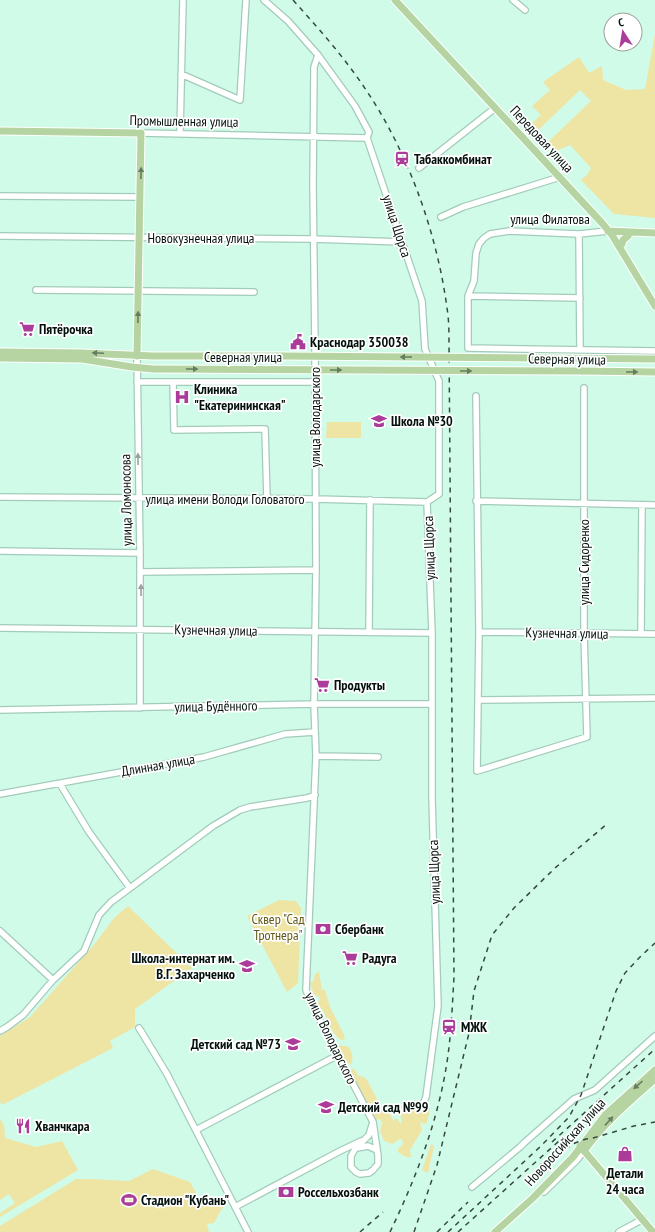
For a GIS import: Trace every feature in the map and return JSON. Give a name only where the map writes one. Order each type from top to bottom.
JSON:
[{"type":"main road","name":"Передовая улица","points":[[394,0],[622,244],[655,298]]},
{"type":"main road","name":"Передовая улица","points":[[400,0],[605,221],[655,306]]},
{"type":"main road","name":"Промышленная улица","points":[[0,132],[141,133]]},
{"type":"main road","name":"улица Ломоносова","points":[[137,356],[141,133]]},
{"type":"main road","name":"улица Филатова","points":[[612,233],[655,233]]},
{"type":"main road","points":[[612,233],[655,238]]},
{"type":"main road","points":[[622,244],[623,240],[628,236]]},
{"type":"main road","name":"Северная улица","points":[[0,352],[82,353],[137,356],[655,359]]},
{"type":"main road","name":"Северная улица","points":[[0,358],[82,359],[136,368],[153,369],[655,372]]},
{"type":"main road","name":"Новороссийская улица","points":[[582,1149],[606,1114],[655,1070]]},
{"type":"main road","name":"Новороссийская улица","points":[[495,1232],[533,1198],[615,1115],[655,1079]]},
{"type":"main road","points":[[582,1149],[653,1232]]},
{"type":"street","points":[[180,133],[183,0]]},
{"type":"street","points":[[182,74],[240,100],[246,0]]},
{"type":"street","name":"улица Щорса","points":[[264,0],[288,21],[318,55],[355,106],[369,132],[367,138],[422,301],[425,349],[440,381],[439,494],[427,502],[432,633],[432,798],[438,1006],[426,1097],[423,1104]]},
{"type":"street","points":[[513,0],[525,10]]},
{"type":"street","name":"улица Володарского","points":[[318,55],[314,67],[313,136],[316,570],[314,704],[316,756],[306,990],[372,1122],[378,1160],[374,1170],[364,1174],[360,1174],[353,1170],[350,1160],[352,1153],[356,1148]]},
{"type":"street","points":[[419,168],[495,108]]},
{"type":"street","name":"Промышленная улица","points":[[141,133],[367,138]]},
{"type":"street","points":[[441,217],[463,207],[560,177]]},
{"type":"street","points":[[0,196],[140,197]]},
{"type":"street","name":"улица Филатова","points":[[580,350],[468,348],[468,296],[474,281],[476,253],[479,244],[490,234],[509,231],[579,234],[612,233]]},
{"type":"street","points":[[579,234],[580,350],[655,351]]},
{"type":"street","name":"Новокузнечная улица","points":[[0,236],[313,239],[402,242]]},
{"type":"street","points":[[36,290],[254,292]]},
{"type":"street","points":[[468,296],[580,298]]},
{"type":"street","name":"улица Ломоносова","points":[[137,356],[141,629],[140,708]]},
{"type":"street","points":[[137,382],[314,382]]},
{"type":"street","points":[[173,382],[174,430],[266,429],[268,499]]},
{"type":"street","name":"улица Сидоренко","points":[[478,700],[477,772],[587,736],[584,634],[584,388]]},
{"type":"street","points":[[476,396],[476,501],[479,632],[478,700],[655,698]]},
{"type":"street","name":"улица имени Володи Головатого","points":[[0,497],[315,499],[427,502]]},
{"type":"street","points":[[369,633],[370,500]]},
{"type":"street","points":[[476,501],[655,505]]},
{"type":"street","points":[[641,634],[642,505]]},
{"type":"street","points":[[0,551],[140,553]]},
{"type":"street","points":[[140,572],[316,570]]},
{"type":"street","name":"Кузнечная улица","points":[[0,628],[432,633]]},
{"type":"street","name":"Кузнечная улица","points":[[479,632],[655,634]]},
{"type":"street","name":"улица Будённого","points":[[0,710],[314,704],[431,704]]},
{"type":"street","name":"Длинная улица","points":[[0,794],[204,757],[285,734],[315,732]]},
{"type":"street","points":[[316,756],[378,757]]},
{"type":"street","points":[[60,784],[89,832],[130,888]]},
{"type":"street","points":[[0,1031],[23,1015],[53,980],[84,951],[100,915],[111,902],[213,826],[240,810],[307,798],[315,795]]},
{"type":"street","points":[[0,931],[53,980]]},
{"type":"street","points":[[139,1028],[167,1074],[248,1232]]},
{"type":"street","points":[[472,1187],[574,1099],[595,1090],[655,1036]]},
{"type":"street","points":[[196,1130],[338,1054]]},
{"type":"street","points":[[356,1148],[371,1130],[372,1122]]},
{"type":"street","points":[[235,1207],[347,1147],[365,1139]]},
{"type":"street","points":[[347,1147],[356,1148],[368,1146],[377,1150]]},
{"type":"street","name":"Новороссийская улица","points":[[499,1232],[576,1161],[582,1149]]},
{"type":"street","points":[[619,1232],[643,1219]]},
{"type":"green space","points":[[655,34],[655,218],[614,214],[581,180],[587,175],[591,168],[570,145],[554,152],[546,144],[591,101],[580,90],[533,135],[527,128],[541,115],[532,106],[550,90],[543,82],[579,57],[589,73],[602,66],[603,80],[626,90],[645,89]]},
{"type":"green space","points":[[327,422],[361,422],[361,438],[326,438]]},
{"type":"green space","name":"Сквер \"Сад Тротнера\"","points":[[279,900],[296,901],[301,908],[298,983],[287,992],[247,916]]},
{"type":"green space","points":[[128,906],[192,968],[135,1009],[135,1027],[110,1041],[113,1048],[2,1105],[0,1101],[0,1036],[30,1017],[93,946],[115,917]]},
{"type":"green space","points":[[319,972],[322,990],[325,990],[330,1007],[345,1039],[341,1040],[335,1034],[323,1010],[317,1008],[316,1004],[320,1000],[319,997],[313,994],[310,983],[314,980],[315,974]]},
{"type":"green space","points":[[340,1045],[349,1047],[352,1056],[351,1065],[343,1059],[337,1048]]},
{"type":"green space","points":[[354,1069],[359,1076],[364,1077],[367,1080],[379,1103],[390,1114],[392,1119],[394,1120],[396,1118],[400,1123],[402,1123],[400,1113],[401,1110],[417,1100],[420,1107],[427,1106],[430,1108],[427,1123],[424,1124],[420,1122],[422,1130],[410,1150],[411,1157],[406,1157],[398,1152],[398,1149],[403,1144],[402,1139],[399,1139],[393,1144],[384,1141],[380,1131],[382,1122],[380,1119],[376,1120],[372,1116],[374,1109],[365,1102],[348,1070]]},
{"type":"green space","points":[[0,1119],[4,1125],[5,1138],[36,1147],[62,1141],[78,1170],[0,1217],[0,1213],[15,1203],[9,1194],[0,1200]]},
{"type":"green space","points":[[431,1144],[434,1146],[428,1173],[422,1170]]},
{"type":"green space","name":"Стадион \"Кубань\"","points":[[153,1169],[190,1182],[199,1198],[219,1200],[225,1198],[227,1200],[214,1223],[207,1224],[209,1232],[0,1232],[0,1226],[76,1179],[129,1181]]},
{"type":"railway","points":[[293,0],[358,78],[381,114],[395,140],[407,166],[428,222],[436,251],[449,322],[454,977],[452,1014],[447,1062],[436,1115],[423,1155],[390,1232]]},
{"type":"railway","points":[[414,1232],[437,1165],[469,1033],[474,991],[492,935],[514,908],[555,868],[607,824]]},
{"type":"railway","points":[[448,1232],[541,1146],[569,1117],[581,1095],[616,991],[625,973],[655,943]]},
{"type":"railway","points":[[552,1142],[655,1049]]},
{"type":"railway","points":[[540,1165],[575,1143],[634,1126],[655,1122]]},
{"type":"railway","points":[[458,1232],[559,1141]]},
{"type":"railway","points":[[437,1232],[468,1202]]},
{"type":"railway","points":[[360,1232],[383,1212]]},
{"type":"place","name":"Табаккомбинат","points":[[402,159]]},
{"type":"place","name":"Пятёрочка","points":[[27,329]]},
{"type":"place","name":"Краснодар 350038","points":[[298,342]]},
{"type":"place","name":"Клиника \"Екатерининская\"","points":[[182,397]]},
{"type":"place","name":"Школа №30","points":[[379,421]]},
{"type":"place","name":"Продукты","points":[[322,685]]},
{"type":"place","name":"Сбербанк","points":[[323,929]]},
{"type":"place","name":"Радуга","points":[[350,958]]},
{"type":"place","name":"Школа-интернат им. В.Г. Захарченко","points":[[247,966]]},
{"type":"place","name":"МЖК","points":[[449,1027]]},
{"type":"place","name":"Детский сад №73","points":[[293,1044]]},
{"type":"place","name":"Детский сад №99","points":[[326,1107]]},
{"type":"place","name":"Хванчкара","points":[[23,1126]]},
{"type":"place","name":"Детали 24 часа","points":[[625,1154]]},
{"type":"place","name":"Россельхозбанк","points":[[286,1192]]},
{"type":"place","name":"Стадион \"Кубань\"","points":[[129,1200]]}]
